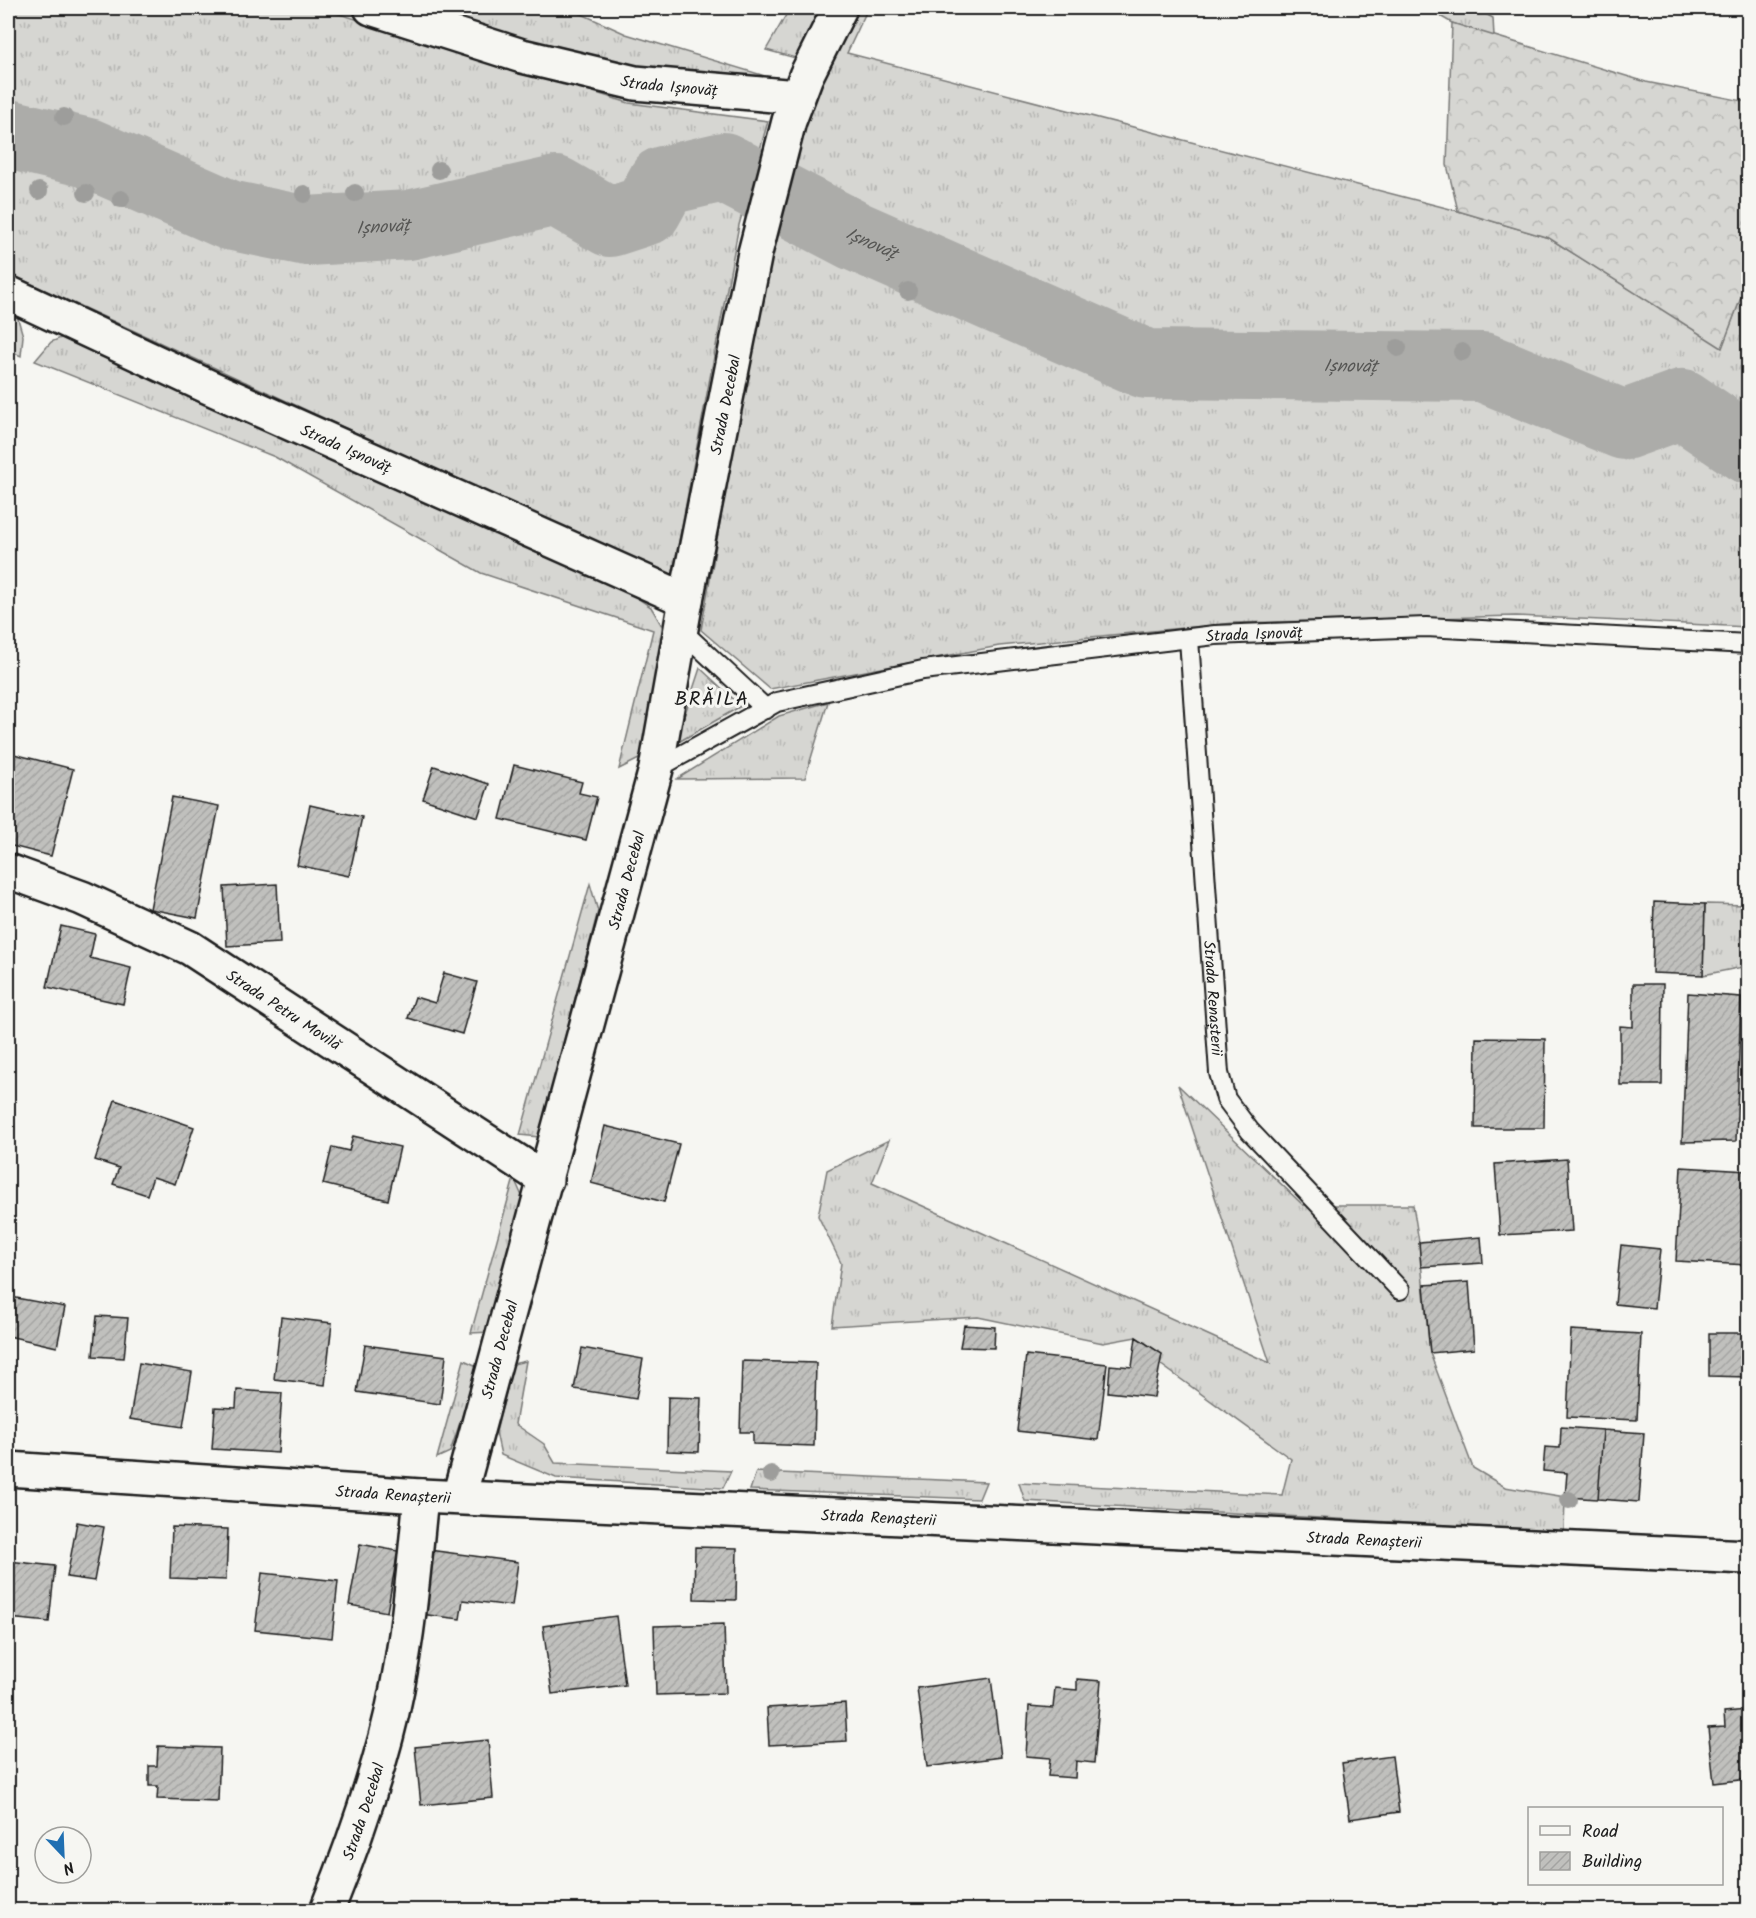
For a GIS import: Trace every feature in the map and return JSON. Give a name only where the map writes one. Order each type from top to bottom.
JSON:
[{"type":"street","name":"Strada Ișnovăț","points":[[370,8],[522,56],[635,83],[793,109]]},
{"type":"street","points":[[793,109],[840,8]]},
{"type":"street","name":"Strada Decebal","points":[[459,1497],[473,1437],[546,1180],[656,769],[683,615],[755,253],[793,109]]},
{"type":"street","name":"Strada Ișnovăț","points":[[8,293],[683,615]]},
{"type":"street","name":"Strada Petru Movilă","points":[[8,871],[82,898],[190,948],[546,1180]]},
{"type":"street","name":"Strada Renașterii","points":[[8,1469],[421,1496],[1749,1557]]},
{"type":"street","name":"Strada Decebal","points":[[327,1911],[354,1844],[387,1735],[405,1638],[421,1496]]},
{"type":"lane","name":"Strada Ișnovăț","points":[[683,615],[766,709]]},
{"type":"lane","name":"Strada Ișnovăț","points":[[656,769],[777,702],[923,670],[1189,639],[1425,627],[1749,644]]},
{"type":"lane","name":"Strada Renașterii","points":[[1189,639],[1219,1072],[1226,1099],[1258,1139],[1400,1290]]},
{"type":"green space","points":[[8,8],[320,8],[629,103],[768,121],[739,225],[672,578],[8,273]]},
{"type":"green space","points":[[426,8],[575,8],[575,11],[626,34],[775,79],[686,77],[569,55]]},
{"type":"green space","points":[[790,8],[829,8],[799,59],[766,50]]},
{"type":"green space","points":[[851,8],[868,8],[847,53],[1458,211],[1549,238],[1722,347],[1748,279],[1748,627],[1516,616],[1234,623],[999,646],[770,689],[701,630],[765,266],[800,133]]},
{"type":"green space","points":[[1426,8],[1475,8],[1493,18],[1494,37],[1452,23]]},
{"type":"green space","points":[[1452,23],[1646,82],[1748,102],[1748,279],[1722,348],[1549,238],[1458,211],[1447,165]]},
{"type":"green space","points":[[8,308],[16,312],[23,336],[21,356],[8,350]]},
{"type":"green space","points":[[70,334],[592,568],[651,607],[662,626],[668,649],[645,756],[619,769],[653,630],[481,573],[275,457],[35,361],[51,342]]},
{"type":"green space","points":[[700,668],[741,706],[675,744]]},
{"type":"green space","points":[[828,702],[805,778],[677,779],[779,716]]},
{"type":"green space","points":[[590,884],[598,911],[539,1137],[520,1135]]},
{"type":"green space","points":[[1705,904],[1748,905],[1748,966],[1703,975]]},
{"type":"green space","points":[[1178,1085],[1303,1205],[1413,1205],[1430,1353],[1473,1468],[1505,1487],[1565,1497],[1564,1532],[1025,1501],[1019,1483],[1282,1495],[1291,1459],[1160,1364],[1162,1354],[1136,1337],[1103,1343],[978,1317],[832,1326],[841,1263],[818,1216],[827,1170],[889,1140],[872,1183],[1270,1363]]},
{"type":"green space","points":[[514,1178],[522,1196],[490,1332],[471,1333]]},
{"type":"green space","points":[[464,1360],[479,1367],[450,1452],[437,1458]]},
{"type":"green space","points":[[526,1361],[515,1424],[544,1444],[555,1463],[731,1471],[723,1488],[556,1478],[501,1455],[496,1432],[513,1364]]},
{"type":"green space","points":[[756,1472],[986,1482],[979,1499],[750,1490]]},
{"type":"building","points":[[10,753],[73,769],[51,856],[8,845]]},
{"type":"building","points":[[514,765],[582,782],[579,793],[597,797],[586,840],[500,819]]},
{"type":"building","points":[[434,766],[489,784],[478,817],[423,799]]},
{"type":"building","points":[[172,797],[219,806],[197,918],[150,909]]},
{"type":"building","points":[[310,805],[362,817],[349,876],[297,865]]},
{"type":"building","points":[[277,884],[280,943],[227,946],[224,887]]},
{"type":"building","points":[[1654,902],[1705,904],[1703,975],[1652,973]]},
{"type":"building","points":[[61,926],[95,934],[90,958],[131,968],[123,1004],[47,987]]},
{"type":"building","points":[[8,932],[13,933],[8,992]]},
{"type":"building","points":[[444,973],[477,982],[462,1034],[408,1018],[415,997],[435,1003]]},
{"type":"building","points":[[1633,984],[1663,984],[1662,1085],[1620,1085],[1620,1026],[1633,1027]]},
{"type":"building","points":[[1688,993],[1741,997],[1736,1141],[1682,1142]]},
{"type":"building","points":[[1476,1038],[1545,1039],[1544,1128],[1475,1128]]},
{"type":"building","points":[[115,1100],[194,1127],[175,1184],[153,1177],[147,1195],[113,1184],[119,1168],[95,1160]]},
{"type":"building","points":[[605,1126],[679,1144],[664,1202],[591,1183]]},
{"type":"building","points":[[353,1136],[400,1147],[388,1200],[323,1184],[332,1147],[349,1151]]},
{"type":"building","points":[[1567,1159],[1572,1231],[1500,1235],[1495,1164]]},
{"type":"building","points":[[1681,1167],[1748,1171],[1747,1265],[1676,1261]]},
{"type":"building","points":[[1481,1237],[1483,1263],[1421,1267],[1419,1242]]},
{"type":"building","points":[[1621,1245],[1660,1249],[1654,1308],[1615,1304]]},
{"type":"building","points":[[1469,1282],[1474,1349],[1430,1353],[1424,1285]]},
{"type":"building","points":[[11,1297],[65,1307],[57,1347],[8,1336]]},
{"type":"building","points":[[97,1316],[128,1318],[124,1358],[93,1356]]},
{"type":"building","points":[[281,1317],[332,1323],[325,1385],[274,1379]]},
{"type":"building","points":[[964,1325],[995,1327],[994,1348],[960,1347]]},
{"type":"building","points":[[1571,1330],[1641,1334],[1637,1420],[1567,1417]]},
{"type":"building","points":[[1709,1333],[1748,1333],[1748,1377],[1709,1376]]},
{"type":"building","points":[[1136,1337],[1162,1354],[1154,1397],[1108,1392],[1110,1365],[1132,1367]]},
{"type":"building","points":[[365,1345],[446,1356],[440,1404],[357,1392]]},
{"type":"building","points":[[582,1348],[643,1359],[636,1399],[574,1389]]},
{"type":"building","points":[[1026,1355],[1107,1364],[1098,1440],[1017,1431]]},
{"type":"building","points":[[742,1361],[816,1363],[814,1446],[753,1444],[753,1432],[740,1432]]},
{"type":"building","points":[[139,1363],[192,1372],[183,1427],[130,1419]]},
{"type":"building","points":[[237,1390],[282,1393],[278,1453],[212,1449],[215,1407],[236,1408]]},
{"type":"building","points":[[668,1397],[701,1398],[699,1452],[667,1451]]},
{"type":"building","points":[[1561,1427],[1603,1430],[1598,1499],[1565,1497],[1567,1473],[1543,1471],[1545,1447],[1560,1448]]},
{"type":"building","points":[[1603,1430],[1644,1433],[1639,1502],[1598,1499]]},
{"type":"building","points":[[77,1522],[104,1527],[94,1581],[67,1577]]},
{"type":"building","points":[[172,1527],[228,1529],[226,1580],[170,1578]]},
{"type":"building","points":[[360,1544],[398,1551],[387,1612],[349,1605]]},
{"type":"building","points":[[695,1547],[737,1548],[736,1600],[694,1599]]},
{"type":"building","points":[[429,1550],[518,1562],[512,1606],[463,1600],[460,1619],[420,1614]]},
{"type":"building","points":[[8,1561],[55,1566],[49,1622],[8,1618]]},
{"type":"building","points":[[262,1573],[338,1581],[332,1638],[255,1630]]},
{"type":"building","points":[[616,1616],[625,1685],[552,1694],[543,1626]]},
{"type":"building","points":[[724,1624],[726,1693],[656,1695],[654,1626]]},
{"type":"building","points":[[991,1678],[1001,1757],[927,1767],[917,1688]]},
{"type":"building","points":[[1077,1679],[1101,1681],[1094,1763],[1076,1761],[1075,1778],[1048,1776],[1050,1758],[1026,1756],[1029,1706],[1053,1708],[1055,1688],[1077,1690]]},
{"type":"building","points":[[845,1703],[847,1741],[769,1745],[767,1708]]},
{"type":"building","points":[[1748,1710],[1748,1779],[1714,1783],[1708,1728],[1725,1727],[1724,1712]]},
{"type":"building","points":[[488,1740],[493,1798],[421,1805],[415,1747]]},
{"type":"building","points":[[158,1746],[220,1748],[218,1801],[157,1799],[158,1786],[149,1786],[149,1766],[157,1766]]},
{"type":"building","points":[[1392,1756],[1399,1812],[1350,1819],[1342,1763]]},
{"type":"waterway","name":"Ișnovăț","points":[[8,134],[88,153],[229,215],[307,231],[409,225],[556,191],[610,222],[647,210],[663,181],[723,167],[855,236],[1146,364],[1483,367],[1624,425],[1682,404],[1748,449]]},
{"type":"district","name":"BRĂILA","points":[[712,698]]}]
